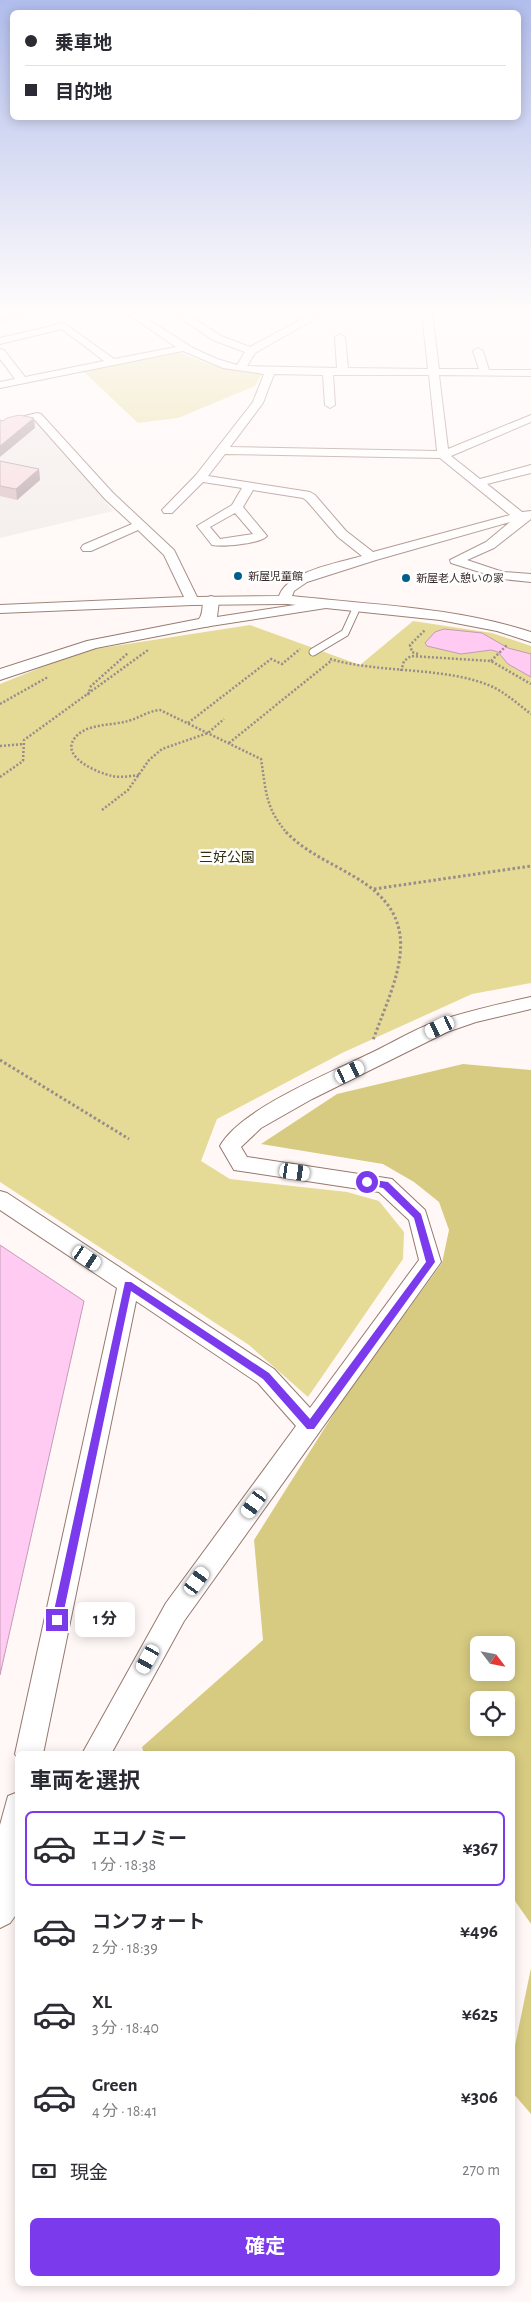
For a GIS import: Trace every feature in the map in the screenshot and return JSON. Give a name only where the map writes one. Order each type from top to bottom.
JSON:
[{"type":"street","points":[[0,424],[17,420]]},
{"type":"street","points":[[41,420],[109,496],[170,553],[192,601]]},
{"type":"street","points":[[168,510],[200,478],[245,420]]},
{"type":"street","points":[[440,420],[444,455],[478,483],[527,516]]},
{"type":"street","points":[[222,450],[444,455],[525,420]]},
{"type":"street","points":[[478,483],[531,470]]},
{"type":"street","points":[[200,478],[306,495],[311,498],[342,534],[371,557]]},
{"type":"street","points":[[237,507],[249,486]]},
{"type":"street","points":[[284,600],[288,589],[293,584],[371,557],[527,516]]},
{"type":"street","points":[[527,516],[490,545],[456,560],[496,574],[519,579],[531,578]]},
{"type":"street","points":[[87,548],[140,525]]},
{"type":"street","points":[[0,610],[192,601],[284,600],[456,617],[501,627],[531,637]]},
{"type":"street","points":[[204,623],[209,617],[211,601]]},
{"type":"street","points":[[0,676],[93,644],[204,623],[321,605]]},
{"type":"street","points":[[98,1751],[175,1612],[430,1262],[418,1216],[385,1185],[241,1164],[230,1146],[254,1123],[365,1064],[440,1027],[474,1016],[531,1003]]},
{"type":"street","points":[[0,1199],[266,1376],[310,1426]]},
{"type":"street","points":[[29,1751],[128,1284]]},
{"type":"street","points":[[0,1895],[15,1821]]},
{"type":"street","points":[[0,1913],[15,1890]]},
{"type":"lane","points":[[313,652],[342,636],[352,625],[356,608]]},
{"type":"path","points":[[420,655],[412,652],[410,646],[426,628],[421,627]]},
{"type":"path","points":[[491,661],[505,647]]},
{"type":"path","points":[[87,695],[91,686],[129,652],[131,648]]},
{"type":"path","points":[[188,723],[271,659],[282,664],[302,648],[356,667],[451,677],[491,686],[530,713],[531,709]]},
{"type":"path","points":[[0,777],[24,760],[24,740],[148,650]]},
{"type":"path","points":[[401,672],[404,661],[411,656],[420,655],[491,661],[531,684]]},
{"type":"path","points":[[229,742],[332,660]]},
{"type":"path","points":[[0,704],[52,676]]},
{"type":"path","points":[[139,775],[127,777],[112,776],[88,766],[76,759],[71,745],[74,738],[96,726],[130,721],[148,711],[160,710],[261,758],[263,785],[267,803],[274,817],[284,829],[310,854],[365,881],[389,904],[400,922],[402,940],[394,982],[365,1064]]},
{"type":"path","points":[[102,810],[128,790],[149,760],[162,749],[208,733],[224,719]]},
{"type":"path","points":[[0,746],[24,744]]},
{"type":"path","points":[[373,889],[531,866]]},
{"type":"path","points":[[0,1060],[129,1139]]},
{"type":"shaded area","points":[[24,420],[37,420],[113,511],[0,538],[0,426]]},
{"type":"shaded area","points":[[444,629],[482,633],[508,648],[531,654],[531,677],[508,664],[498,652],[491,650],[461,654],[427,646],[425,643],[435,632]]},
{"type":"shaded area","points":[[463,1064],[531,1070],[531,1924],[515,1901],[515,1751],[143,1751],[142,1747],[263,1640],[254,1540],[343,1399],[442,1263],[449,1230],[439,1202],[414,1182],[383,1164],[261,1144],[337,1094]]},
{"type":"shaded area","points":[[0,1245],[84,1301],[0,1675]]},
{"type":"shaded area","points":[[531,1968],[531,2114],[515,2095],[515,2045]]},
{"type":"green space","points":[[135,420],[159,420],[138,423]]},
{"type":"green space","name":"三好公園","points":[[413,621],[492,633],[531,646],[531,983],[472,994],[342,1053],[217,1119],[201,1161],[230,1179],[347,1192],[379,1201],[404,1232],[403,1259],[308,1397],[249,1345],[0,1182],[0,684],[82,651],[250,625],[360,665]]},
{"type":"building","points":[[0,420],[31,420],[0,446]]},
{"type":"building","points":[[0,461],[39,469],[16,489],[0,486]]},
{"type":"place","name":"新屋児童館","points":[[238,576]]},
{"type":"place","name":"新屋老人憩いの家","points":[[406,578]]},
{"type":"route","points":[[57,1620],[128,1284],[266,1376],[310,1426],[430,1262],[418,1216],[385,1185],[367,1182]]}]
